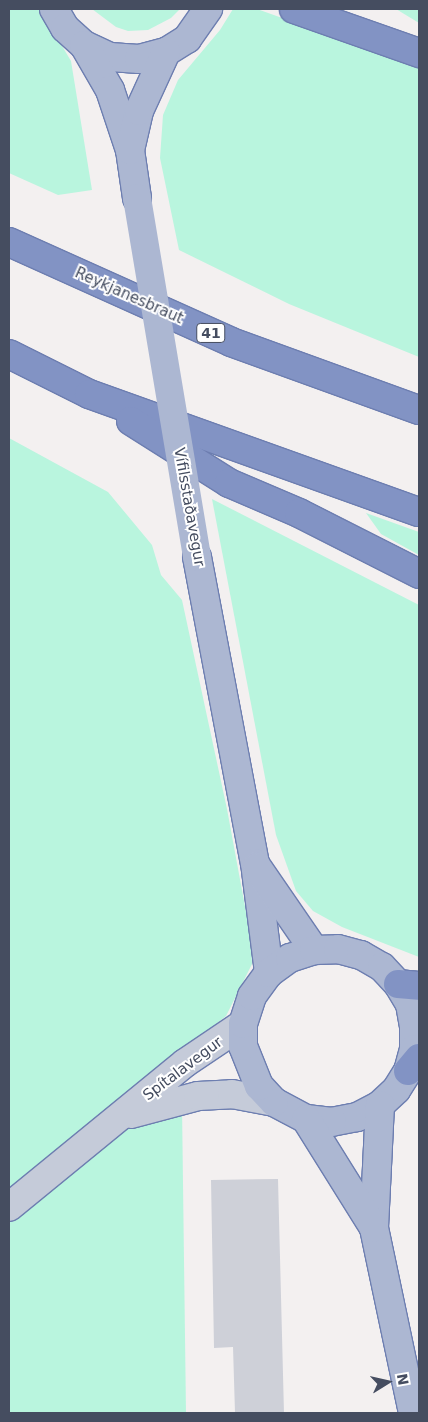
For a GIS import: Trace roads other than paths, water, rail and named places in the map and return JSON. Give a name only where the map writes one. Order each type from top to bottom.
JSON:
[{"type":"highway","points":[[294,9],[419,53]]},
{"type":"highway","name":"Reykjanesbraut","points":[[9,242],[231,342],[419,410]]},
{"type":"highway","points":[[9,354],[89,394],[229,483],[299,512],[419,574]]},
{"type":"highway","points":[[89,394],[419,512]]},
{"type":"main road","name":"Vífilsstaðavegur","points":[[54,9],[65,28],[84,45],[110,90],[130,150],[198,557],[255,863],[269,973]]},
{"type":"main road","name":"Vífilsstaðavegur","points":[[84,45],[120,58],[139,59],[166,52],[187,39],[208,9]]},
{"type":"main road","name":"Vífilsstaðavegur","points":[[130,150],[139,111],[166,52]]},
{"type":"main road","name":"Vífilsstaðavegur","points":[[255,863],[314,950]]},
{"type":"main road","points":[[338,949],[361,955],[409,985],[414,1026],[413,1064],[396,1090],[380,1105],[349,1119],[332,1122],[306,1119],[274,1102],[259,1086],[248,1067],[243,1046],[243,1024],[252,996],[269,973],[290,958],[314,950],[338,949]]},
{"type":"main road","points":[[380,1105],[374,1228],[413,1413]]},
{"type":"main road","points":[[306,1119],[374,1228]]},
{"type":"street","name":"Spítalavegur","points":[[9,1207],[124,1116],[185,1063],[243,1024]]},
{"type":"street","name":"Spítalavegur","points":[[124,1116],[198,1096],[232,1094],[274,1102]]}]
